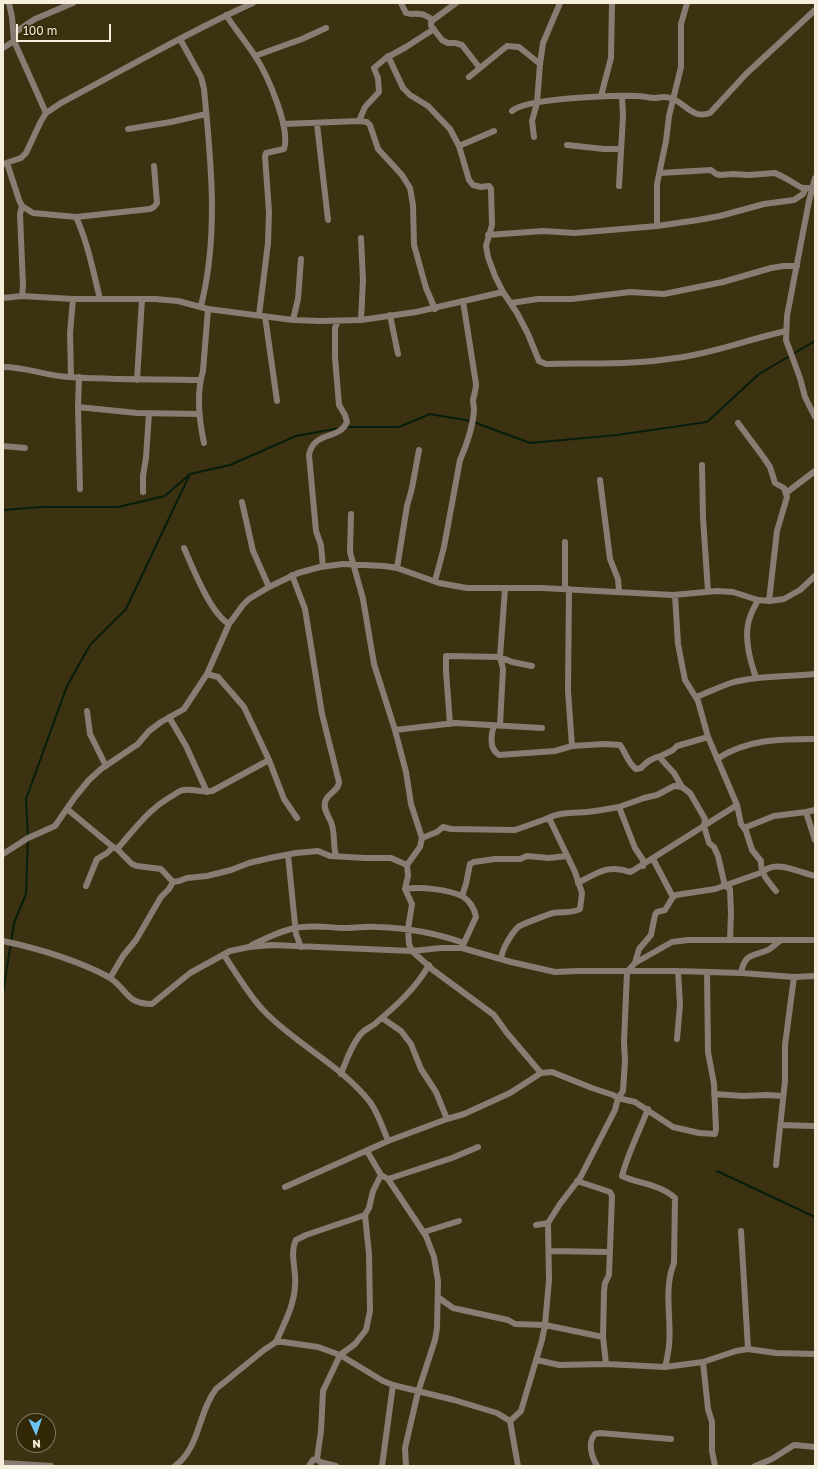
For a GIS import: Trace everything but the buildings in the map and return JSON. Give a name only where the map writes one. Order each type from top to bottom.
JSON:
[{"type":"street","points":[[9,3],[14,41],[46,113]]},
{"type":"street","points":[[14,33],[35,19],[72,3]]},
{"type":"street","points":[[154,166],[157,203],[154,207],[150,209],[128,212],[76,217],[33,213],[22,206],[5,163],[21,158],[26,153],[46,113],[61,103],[226,15],[253,3]]},
{"type":"street","points":[[402,3],[406,12],[412,15],[425,15],[433,20]]},
{"type":"street","points":[[456,3],[431,23],[442,40],[448,43],[462,45],[479,68]]},
{"type":"street","points":[[534,137],[532,121],[538,103],[540,64],[543,43],[560,3]]},
{"type":"street","points":[[601,96],[611,58],[612,3]]},
{"type":"street","points":[[657,226],[657,184],[673,98],[681,68],[681,24],[687,3]]},
{"type":"street","points":[[512,111],[516,108],[538,103],[601,96],[639,96],[673,98],[695,114],[700,116],[710,113],[746,74],[815,10]]},
{"type":"street","points":[[226,15],[255,56],[278,105],[283,124],[284,149],[266,153],[265,156],[269,212],[262,316],[277,401]]},
{"type":"street","points":[[255,56],[302,39],[326,28]]},
{"type":"street","points":[[358,121],[365,107],[379,92],[378,78],[374,68],[388,56],[406,47],[434,29]]},
{"type":"street","points":[[180,39],[201,78],[204,89],[206,114],[213,209],[208,273],[201,306]]},
{"type":"street","points":[[3,48],[14,41]]},
{"type":"street","points":[[469,77],[507,46],[519,48],[540,64]]},
{"type":"street","points":[[388,56],[403,88],[410,95],[428,106],[450,129],[459,146],[469,180],[473,186],[489,186],[491,189],[492,225],[486,246],[488,256],[495,276],[528,334],[539,361],[546,364],[642,362],[677,358],[786,332]]},
{"type":"street","points":[[619,186],[623,116],[622,96]]},
{"type":"street","points":[[128,129],[193,118],[206,114]]},
{"type":"street","points":[[283,124],[317,124],[358,121],[367,122],[370,125],[378,149],[402,175],[410,188],[413,205],[414,245],[426,288],[435,309]]},
{"type":"street","points":[[317,124],[328,220]]},
{"type":"street","points":[[459,146],[494,131]]},
{"type":"street","points":[[567,145],[604,150],[621,149]]},
{"type":"street","points":[[660,173],[711,170],[720,175],[774,173],[788,179],[798,186],[809,188]]},
{"type":"street","points":[[488,235],[542,231],[575,233],[657,226],[706,219],[764,204],[794,200],[809,188],[815,178]]},
{"type":"street","points":[[809,188],[797,266],[787,316],[786,340],[800,378],[805,398],[815,416]]},
{"type":"street","points":[[22,206],[20,214],[23,286],[22,296]]},
{"type":"street","points":[[76,217],[82,230],[100,299]]},
{"type":"street","points":[[361,238],[363,280],[361,320]]},
{"type":"street","points":[[293,320],[298,299],[301,259]]},
{"type":"street","points":[[511,303],[538,299],[572,299],[630,292],[664,294],[723,282],[771,268],[797,266]]},
{"type":"street","points":[[3,298],[22,296],[73,299],[142,299],[178,301],[208,309],[320,322],[361,320],[435,309],[503,292]]},
{"type":"street","points":[[71,377],[70,333],[73,299]]},
{"type":"street","points":[[137,380],[142,299]]},
{"type":"street","points":[[435,581],[444,547],[460,460],[466,448],[474,411],[473,401],[476,392],[463,301]]},
{"type":"street","points":[[204,443],[199,421],[200,380],[203,371],[208,309]]},
{"type":"street","points":[[390,315],[398,354]]},
{"type":"street","points":[[323,567],[321,545],[316,531],[309,455],[313,444],[324,436],[342,430],[347,422],[339,405],[334,357],[334,328],[338,321]]},
{"type":"street","points":[[3,367],[19,368],[71,377],[137,380],[200,380]]},
{"type":"street","points":[[79,377],[78,407],[80,489]]},
{"type":"street","points":[[78,407],[149,413],[199,414]]},
{"type":"street","points":[[143,492],[143,476],[146,458],[149,413]]},
{"type":"street","points":[[738,423],[770,467],[775,483],[784,488],[786,493],[786,502],[777,531],[769,601]]},
{"type":"street","points":[[3,446],[25,448]]},
{"type":"street","points":[[397,568],[407,506],[419,450]]},
{"type":"street","points":[[702,465],[703,518],[708,591]]},
{"type":"street","points":[[786,493],[815,471]]},
{"type":"street","points":[[600,480],[610,559],[618,579],[619,591]]},
{"type":"street","points":[[242,502],[253,551],[269,587]]},
{"type":"street","points":[[351,514],[350,552],[363,599],[374,664],[395,730],[406,772],[411,804],[422,838],[420,847],[407,865],[408,876],[406,889],[412,904],[408,929],[409,944],[412,951],[458,989],[494,1015],[507,1033],[541,1073]]},
{"type":"street","points":[[565,542],[568,691],[572,746]]},
{"type":"street","points":[[184,548],[197,578],[209,600],[224,621],[229,624]]},
{"type":"street","points":[[3,854],[28,838],[55,826],[89,780],[106,766],[138,744],[149,731],[161,722],[184,709],[207,674],[229,624],[249,600],[269,587],[292,576],[320,566],[353,564],[384,566],[397,568],[435,581],[467,588],[567,589],[675,594],[708,591],[733,592],[758,600],[769,601],[784,599],[800,590],[815,576]]},
{"type":"street","points":[[292,576],[305,609],[322,714],[339,782],[338,787],[327,797],[324,807],[334,831],[333,846],[336,856]]},
{"type":"street","points":[[505,589],[500,657],[503,669],[497,725],[492,744],[494,750],[499,755],[556,751],[572,746],[605,744],[620,745],[625,751],[631,765],[636,769],[640,768],[653,758],[673,750],[677,746],[708,737]]},
{"type":"street","points":[[675,594],[678,644],[686,680],[698,701],[708,737],[737,805],[739,821],[744,828],[752,850],[761,861],[760,868],[776,891]]},
{"type":"street","points":[[756,678],[749,657],[748,639],[749,618],[758,600]]},
{"type":"street","points":[[450,724],[446,656],[500,657],[512,662],[532,666]]},
{"type":"street","points":[[207,674],[218,677],[244,707],[269,760],[284,799],[297,818]]},
{"type":"street","points":[[696,698],[722,686],[756,678],[815,674]]},
{"type":"street","points":[[88,711],[90,734],[106,766]]},
{"type":"street","points":[[169,718],[186,746],[207,792]]},
{"type":"street","points":[[395,730],[450,724],[542,728]]},
{"type":"street","points":[[717,759],[729,751],[750,744],[791,738],[815,739]]},
{"type":"street","points":[[661,756],[660,758],[674,773],[682,787],[690,793],[697,802],[705,819],[704,826],[709,843],[714,847],[718,856],[725,886],[730,889],[732,913],[730,940]]},
{"type":"street","points":[[86,886],[97,859],[115,848],[155,808],[184,789],[207,792],[214,790],[269,760]]},
{"type":"street","points":[[422,838],[437,832],[443,827],[451,829],[515,830],[565,812],[587,812],[618,807],[657,795],[674,786],[682,787]]},
{"type":"street","points":[[578,883],[603,869],[623,870],[630,872],[643,866],[737,805]]},
{"type":"street","points":[[618,807],[635,848],[643,860],[643,866]]},
{"type":"street","points":[[67,809],[115,848],[132,864],[137,866],[160,868],[173,882]]},
{"type":"street","points":[[744,828],[774,816],[815,810]]},
{"type":"street","points":[[806,812],[815,840]]},
{"type":"street","points":[[501,959],[503,949],[519,926],[554,913],[575,912],[580,909],[582,894],[575,872],[552,823],[550,820],[546,819]]},
{"type":"street","points":[[173,882],[231,870],[249,863],[318,851],[330,856],[391,858],[407,865]]},
{"type":"street","points":[[288,855],[296,934],[301,947]]},
{"type":"street","points":[[462,896],[470,864],[474,862],[495,859],[520,859],[527,856],[549,858],[567,856]]},
{"type":"street","points":[[653,859],[674,897]]},
{"type":"street","points":[[635,963],[639,950],[651,936],[655,915],[657,912],[665,910],[674,897],[679,894],[725,886],[763,872],[767,868],[784,867],[815,876]]},
{"type":"street","points":[[110,978],[123,956],[136,940],[161,897],[169,889],[173,882]]},
{"type":"street","points":[[406,889],[427,888],[462,896],[467,899],[476,917],[463,945]]},
{"type":"street","points":[[249,947],[274,935],[296,928],[348,928],[376,926],[408,929],[448,937],[463,945],[501,959],[535,967],[548,972],[578,970],[627,972],[678,971],[741,973],[794,977],[815,976]]},
{"type":"street","points":[[447,948],[448,937]]},
{"type":"street","points":[[510,1421],[521,1411],[545,1325],[549,1280],[548,1223],[577,1181],[615,1110],[618,1098],[623,1091],[627,972],[635,963],[672,942],[688,940],[815,940]]},
{"type":"street","points":[[741,973],[744,961],[750,956],[770,949],[781,940]]},
{"type":"street","points":[[3,941],[22,944],[98,972],[110,978],[133,1001],[142,1004],[152,1004],[190,973],[238,948],[272,945],[412,951],[463,945]]},
{"type":"street","points":[[224,955],[262,1010],[282,1028],[342,1074],[370,1102],[388,1141]]},
{"type":"street","points":[[342,1074],[349,1054],[360,1035],[382,1018],[418,983],[429,965]]},
{"type":"street","points":[[677,1039],[680,1005],[678,971]]},
{"type":"street","points":[[285,1187],[388,1141],[485,1106],[510,1093],[541,1073],[552,1072],[618,1098],[630,1100],[648,1109],[673,1127],[699,1133],[714,1134],[716,1130],[714,1084],[708,1052],[707,972]]},
{"type":"street","points":[[776,1164],[786,1070],[787,1029],[794,977]]},
{"type":"street","points":[[382,1018],[401,1031],[411,1044],[421,1070],[436,1092],[446,1119]]},
{"type":"street","points":[[714,1094],[783,1096]]},
{"type":"street","points":[[648,1109],[628,1155],[622,1176],[629,1180],[648,1184],[675,1198],[674,1264],[670,1272],[668,1286],[669,1346],[666,1367]]},
{"type":"street","points":[[780,1124],[813,1126]]},
{"type":"street","points":[[388,1179],[452,1158],[478,1147]]},
{"type":"street","points":[[367,1151],[381,1175],[388,1179],[424,1232],[434,1257],[438,1281],[437,1328],[435,1340],[418,1392],[405,1448],[406,1466]]},
{"type":"street","points":[[317,1459],[322,1424],[323,1391],[340,1355],[355,1344],[366,1330],[370,1311],[369,1254],[365,1215],[369,1208],[373,1191],[381,1175]]},
{"type":"street","points":[[577,1181],[610,1192],[612,1196],[609,1275],[604,1285],[603,1337],[606,1364]]},
{"type":"street","points":[[175,1466],[189,1451],[210,1397],[216,1389],[276,1342],[294,1295],[296,1278],[293,1250],[296,1240],[306,1235],[365,1215]]},
{"type":"street","points":[[424,1232],[459,1221]]},
{"type":"street","points":[[536,1225],[548,1223]]},
{"type":"street","points":[[741,1231],[748,1349]]},
{"type":"street","points":[[549,1251],[610,1252]]},
{"type":"street","points":[[438,1298],[453,1308],[508,1320],[516,1324],[545,1325],[603,1337]]},
{"type":"street","points":[[276,1342],[318,1347],[340,1355],[393,1385],[498,1413],[510,1421],[518,1466]]},
{"type":"street","points":[[536,1360],[559,1365],[606,1364],[666,1367],[703,1362],[736,1351],[748,1349],[776,1353],[815,1354]]},
{"type":"street","points":[[703,1362],[708,1409],[712,1422],[712,1452],[715,1466]]},
{"type":"street","points":[[382,1466],[393,1385]]},
{"type":"street","points":[[597,1466],[591,1450],[591,1441],[595,1434],[600,1433],[671,1439]]},
{"type":"street","points":[[755,1466],[772,1459],[794,1445],[815,1448]]},
{"type":"street","points":[[309,1466],[313,1460],[317,1459]]},
{"type":"street","points":[[317,1459],[320,1462],[336,1466]]},
{"type":"street","points":[[3,1463],[51,1466]]},
{"type":"waterway","points":[[346,427],[399,427],[430,414],[471,421],[530,443],[617,435],[707,422],[759,374],[815,341]]},
{"type":"waterway","points":[[3,510],[41,507],[118,507],[165,496],[190,474],[230,465],[296,436],[340,428]]},
{"type":"waterway","points":[[3,993],[14,923],[26,894],[28,838],[26,799],[67,686],[90,645],[126,609],[189,476]]},
{"type":"waterway","points":[[717,1171],[815,1217]]}]
